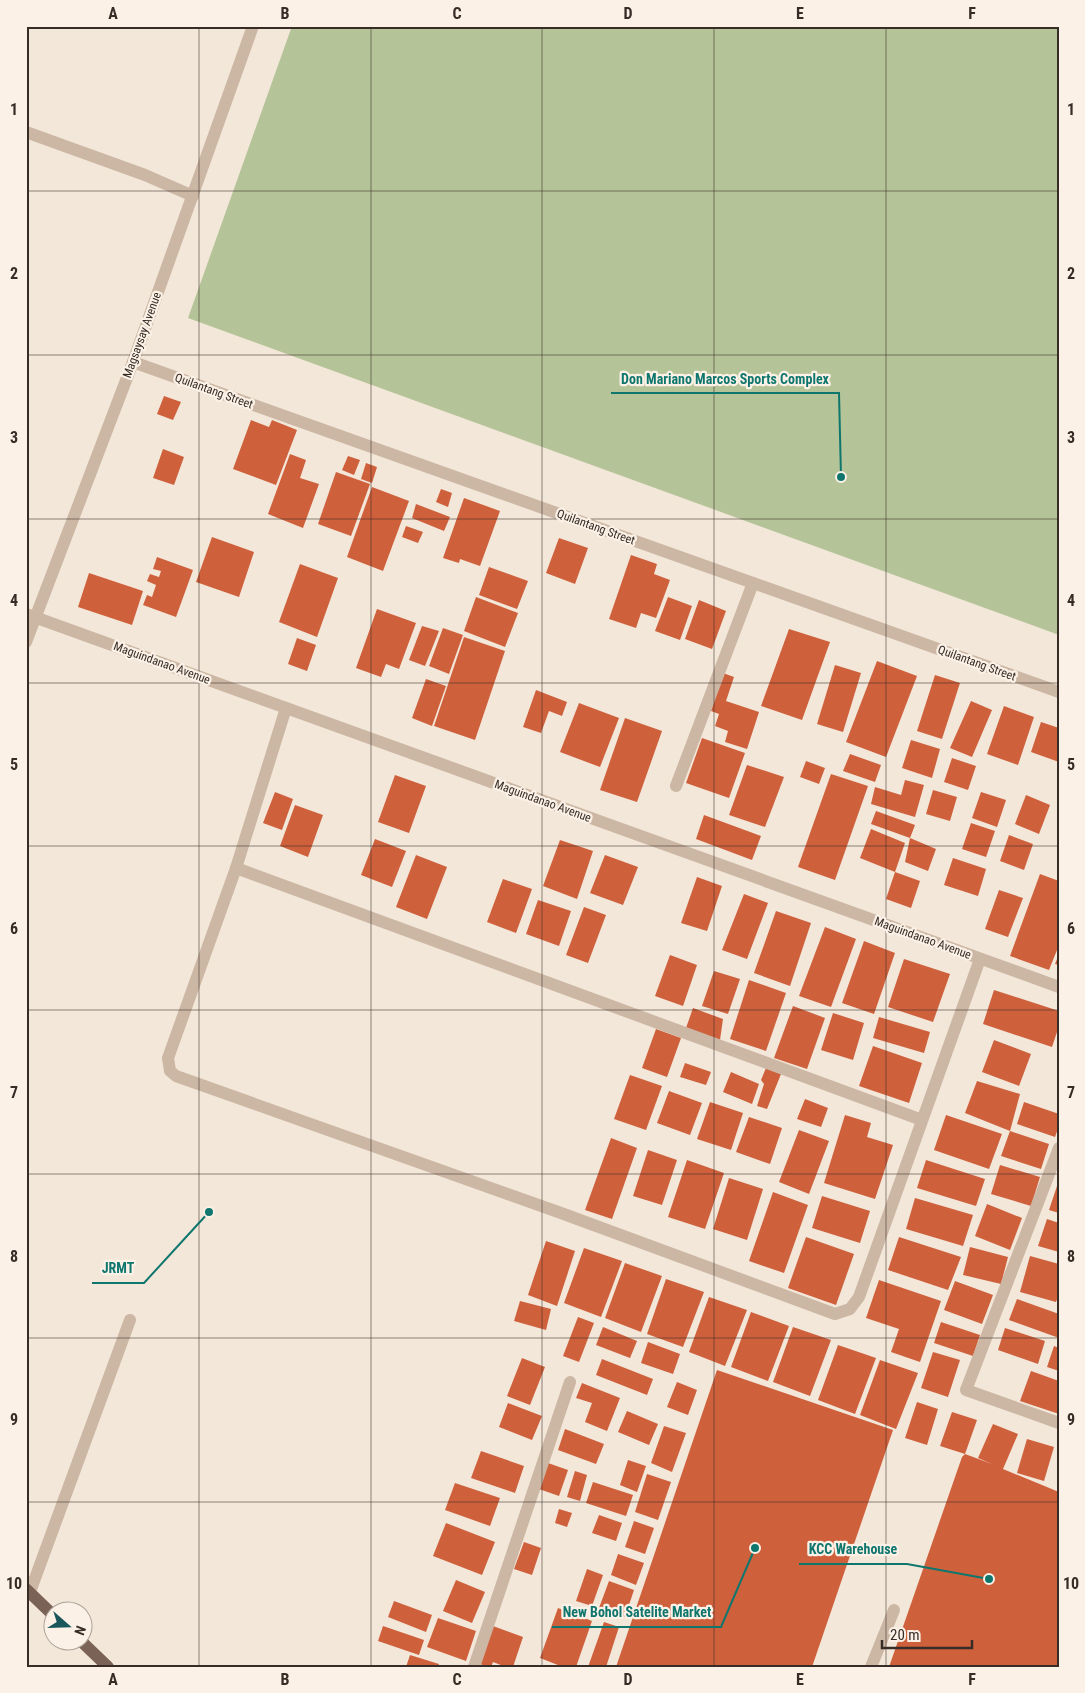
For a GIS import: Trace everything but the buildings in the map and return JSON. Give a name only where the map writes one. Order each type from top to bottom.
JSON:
[{"type":"main road","points":[[28,1591],[42,1604]]},
{"type":"main road","points":[[90,1650],[108,1667]]},
{"type":"street","name":"Magsaysay Avenue","points":[[26,642],[31,616],[133,362],[194,196],[253,26]]},
{"type":"street","points":[[26,132],[145,175],[194,196]]},
{"type":"street","name":"Quilantang Street","points":[[133,362],[1059,692]]},
{"type":"street","points":[[676,786],[753,583]]},
{"type":"street","name":"Maguindanao Avenue","points":[[31,616],[1059,988]]},
{"type":"street","points":[[286,708],[236,868],[168,1058],[170,1071],[176,1076],[561,1213],[836,1314],[850,1309],[859,1297],[980,959]]},
{"type":"street","points":[[236,868],[922,1120]]},
{"type":"street","points":[[1059,1148],[966,1390],[1059,1423]]},
{"type":"street","points":[[28,1591],[130,1320]]},
{"type":"street","points":[[474,1667],[570,1382]]},
{"type":"street","points":[[870,1667],[894,1610]]},
{"type":"green space","points":[[292,26],[1059,26],[1059,635],[188,318]]},
{"type":"place","name":"Don Mariano Marcos Sports Complex","points":[[841,477]]},
{"type":"place","name":"JRMT","points":[[209,1212]]},
{"type":"place","name":"New Bohol Satelite Market","points":[[755,1548]]},
{"type":"place","name":"KCC Warehouse","points":[[989,1579]]}]
